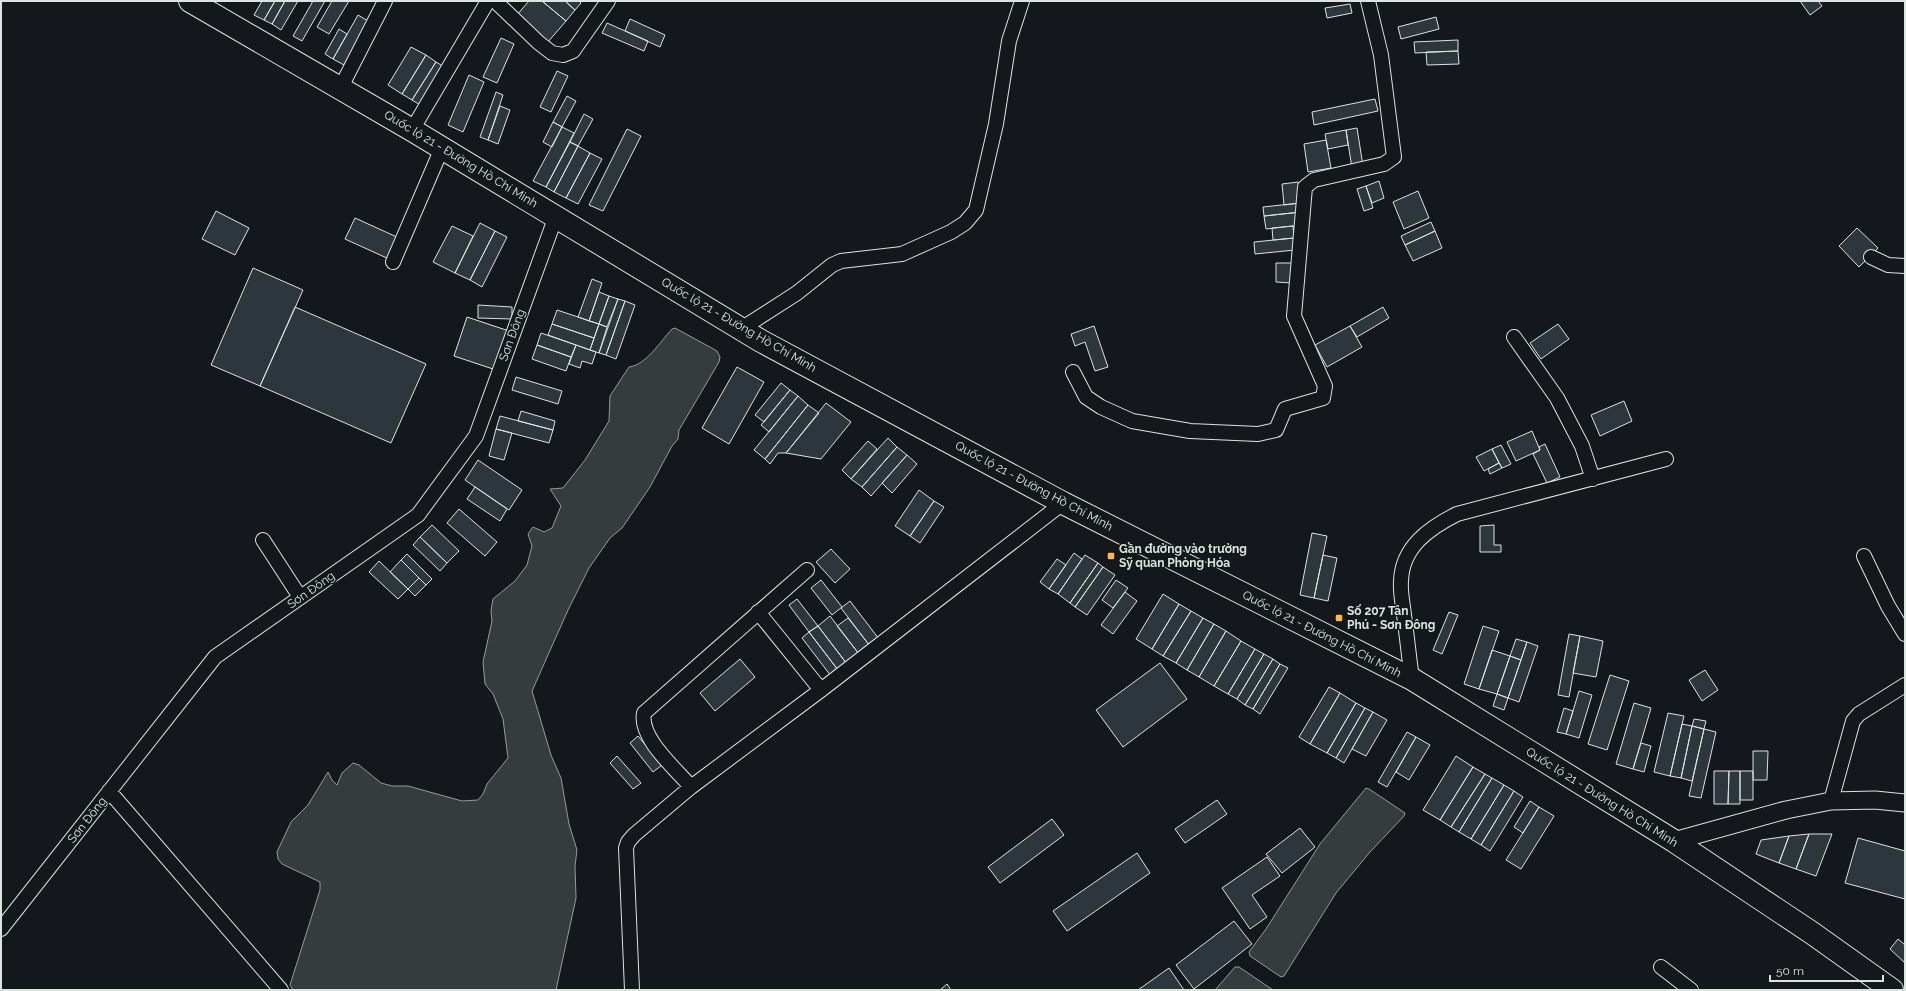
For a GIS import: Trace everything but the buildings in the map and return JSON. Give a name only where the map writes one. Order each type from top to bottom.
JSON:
[{"type":"highway","name":"Quốc lộ 21 - Đường Hồ Chí Minh","points":[[190,1],[412,130],[741,329],[1063,502],[1412,679],[1674,841],[1812,933],[1892,990]]},
{"type":"street","points":[[340,89],[385,1]]},
{"type":"street","points":[[412,130],[488,1]]},
{"type":"street","points":[[495,1],[538,43],[552,53],[563,55],[573,51],[608,1]]},
{"type":"street","points":[[741,329],[797,293],[832,265],[841,261],[902,254],[950,232],[965,223],[976,210],[996,124],[1009,41],[1022,1]]},
{"type":"street","points":[[1073,372],[1086,396],[1101,407],[1132,421],[1190,431],[1264,433],[1276,430],[1285,409],[1323,398],[1325,386],[1294,316],[1306,187],[1314,180],[1384,164],[1394,157],[1381,54],[1368,1]]},
{"type":"street","points":[[393,262],[442,148]]},
{"type":"street","name":"Sơn Đông","points":[[1,929],[214,657],[418,515],[476,436],[556,216]]},
{"type":"street","points":[[1871,257],[1888,265],[1905,266]]},
{"type":"street","points":[[1514,337],[1557,398],[1582,446],[1593,479]]},
{"type":"street","points":[[1412,679],[1400,581],[1404,562],[1413,546],[1424,534],[1436,524],[1457,514],[1485,505],[1593,479],[1666,459]]},
{"type":"street","points":[[632,990],[626,848],[628,842],[634,835],[691,787],[822,690],[1063,502]]},
{"type":"street","points":[[263,540],[300,597]]},
{"type":"street","points":[[1864,556],[1888,606],[1905,634]]},
{"type":"street","points":[[691,787],[651,740],[643,720],[644,713],[807,570]]},
{"type":"street","points":[[758,612],[822,690]]},
{"type":"street","points":[[1832,801],[1853,721],[1859,714],[1905,685]]},
{"type":"street","points":[[109,791],[281,990]]},
{"type":"street","points":[[1674,841],[1786,810],[1832,801],[1875,800],[1905,803]]},
{"type":"street","points":[[1661,967],[1691,990]]},
{"type":"shaded area","points":[[675,328],[717,351],[720,357],[719,362],[679,430],[678,439],[672,446],[650,487],[622,528],[610,538],[589,568],[568,610],[532,691],[551,755],[561,778],[569,824],[577,850],[575,866],[576,898],[556,990],[293,990],[290,985],[320,890],[320,882],[282,864],[278,859],[277,852],[291,822],[308,805],[328,772],[332,780],[337,785],[342,773],[353,763],[359,765],[381,783],[392,786],[408,786],[462,801],[478,800],[483,794],[487,784],[508,758],[503,719],[493,694],[485,684],[483,662],[492,621],[491,611],[493,599],[515,581],[527,565],[532,546],[528,534],[533,527],[544,532],[552,528],[561,506],[550,489],[563,488],[585,460],[609,421],[610,396],[629,367],[647,358],[672,329]]},
{"type":"shaded area","points":[[1366,788],[1405,813],[1404,816],[1370,852],[1336,893],[1284,976],[1281,977],[1250,956],[1249,952],[1266,929],[1320,844]]},
{"type":"shaded area","points":[[1235,967],[1239,967],[1273,990],[1215,990]]},
{"type":"place","name":"Gần đường vào trường Sỹ quan Phòng Hóa","points":[[1111,556]]},
{"type":"place","name":"Số 207 Tân Phú - Sơn Đông","points":[[1339,618]]}]
